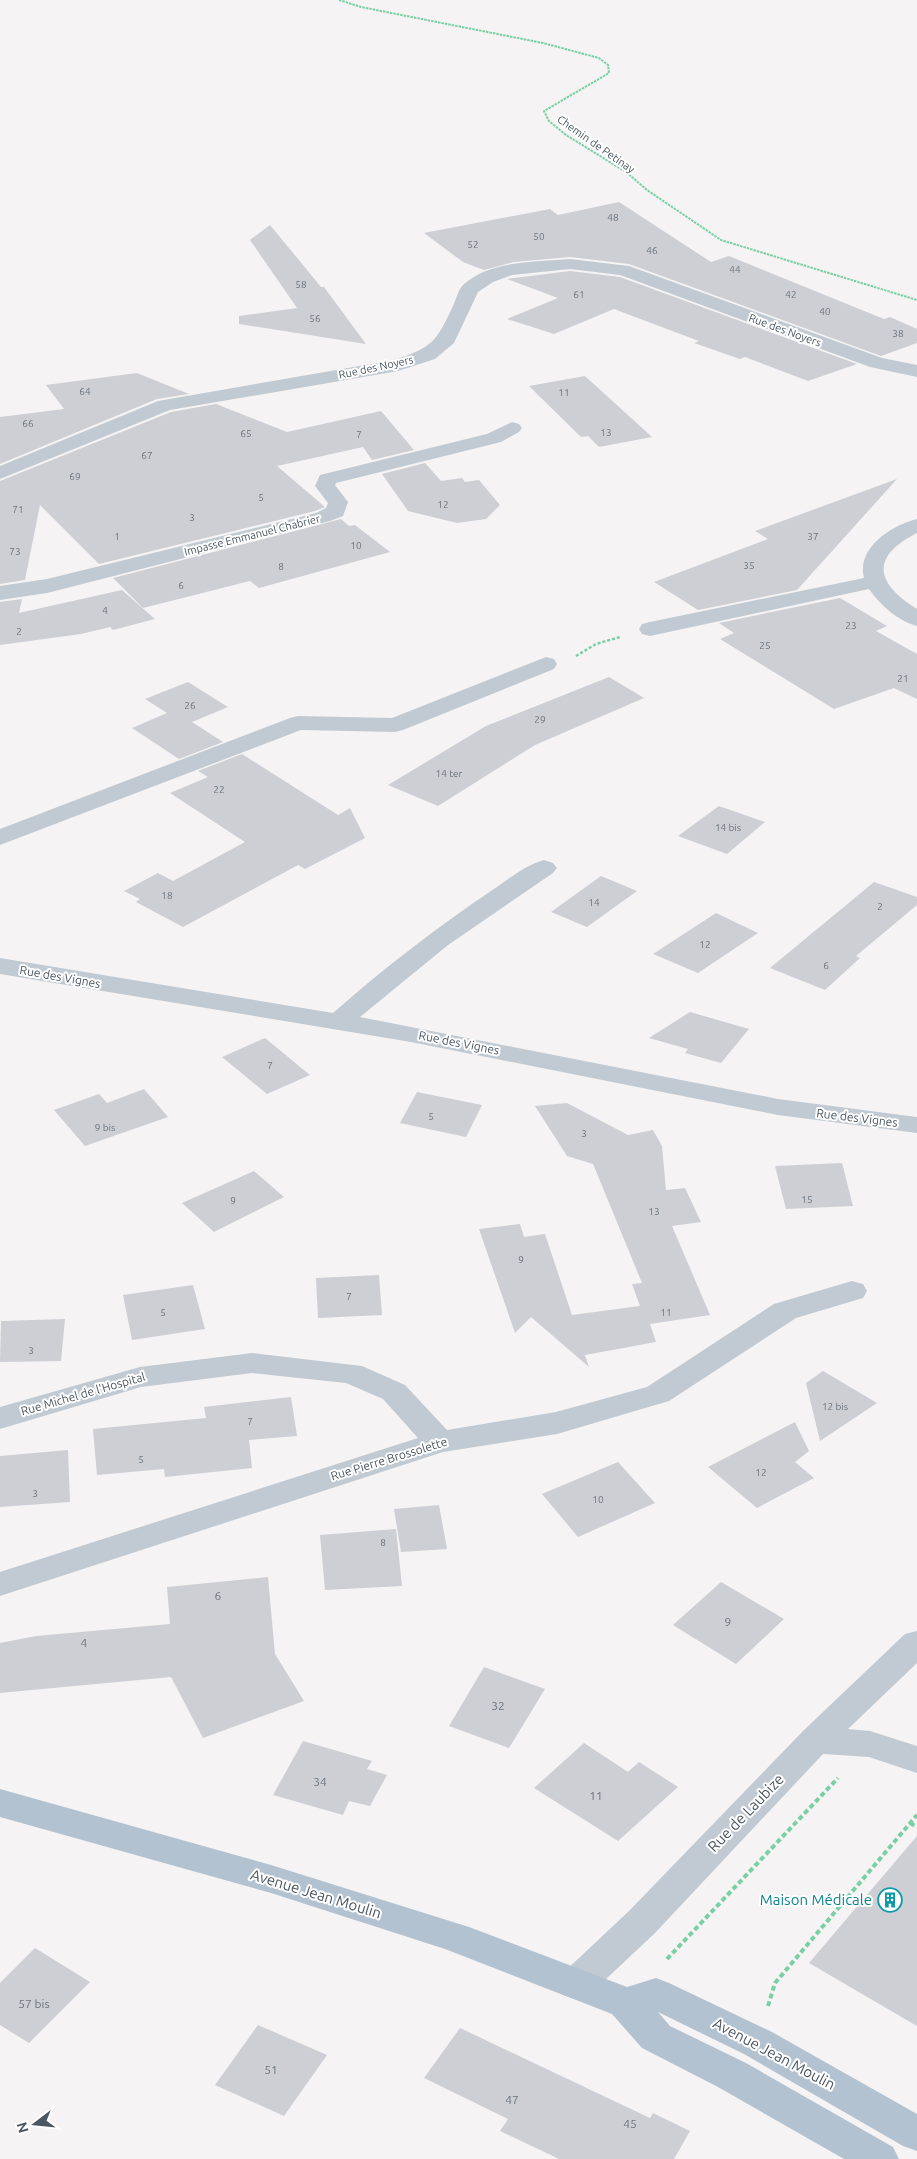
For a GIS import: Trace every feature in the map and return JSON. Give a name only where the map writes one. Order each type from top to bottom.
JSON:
[{"type":"main road","name":"Avenue Jean Moulin","points":[[0,1803],[31,1810],[280,1882],[456,1938],[626,2003],[656,2037],[732,2075],[879,2159]]},
{"type":"main road","name":"Avenue Jean Moulin","points":[[626,2003],[656,1994],[758,2043],[917,2134]]},
{"type":"street","name":"Rue des Noyers","points":[[0,473],[165,405],[398,364],[428,356],[448,339],[470,289],[486,278],[541,266],[578,264],[623,270],[877,364],[917,371]]},
{"type":"street","name":"Impasse Emmanuel Chabrier","points":[[0,593],[47,586],[323,517],[336,512],[338,502],[325,486],[327,479],[494,438],[512,428]]},
{"type":"street","points":[[917,525],[899,532],[879,548],[873,566],[874,582],[886,599],[917,618]]},
{"type":"street","points":[[650,629],[874,582]]},
{"type":"street","points":[[0,838],[298,723],[395,725],[546,664]]},
{"type":"street","points":[[340,1021],[384,981],[487,904],[544,868]]},
{"type":"street","name":"Rue des Vignes","points":[[0,966],[117,987],[340,1021],[778,1107],[834,1116],[917,1124]]},
{"type":"street","name":"Rue Pierre Brossolette","points":[[0,1584],[440,1442],[558,1423],[658,1394],[785,1311],[852,1291]]},
{"type":"street","name":"Rue Michel de l'Hospital","points":[[0,1418],[140,1377],[252,1362],[351,1373],[394,1392],[440,1442]]},
{"type":"street","name":"Rue de Laubize","points":[[576,1984],[648,1915],[815,1740],[917,1643]]},
{"type":"street","points":[[815,1740],[870,1744],[917,1760]]},
{"type":"path","name":"Chemin de Petinay","points":[[339,0],[362,7],[543,43],[600,58],[608,65],[609,72],[594,84],[558,100],[544,111],[549,121],[566,135],[626,172],[646,190],[721,240],[917,300]]},
{"type":"path","points":[[546,664],[568,659],[603,641],[650,629]]},
{"type":"path","points":[[626,2003],[870,1744]]},
{"type":"path","points":[[758,2043],[775,1982],[917,1815]]},
{"type":"path","points":[[910,1823],[917,1827]]},
{"type":"building","points":[[619,202],[711,262],[729,256],[884,319],[890,317],[917,329],[917,343],[881,356],[629,264],[570,257],[514,262],[484,270],[463,262],[424,233],[550,209],[558,215]]},
{"type":"building","points":[[270,225],[321,287],[324,287],[366,344],[239,324],[239,316],[297,308],[250,240]]},
{"type":"building","points":[[570,271],[620,277],[857,364],[808,381],[745,357],[740,359],[694,343],[699,341],[614,309],[554,334],[507,319],[558,298],[507,279]]},
{"type":"building","points":[[137,373],[189,394],[157,399],[0,464],[0,417],[64,409],[46,385]]},
{"type":"building","points":[[585,376],[652,437],[599,447],[588,436],[581,437],[529,386]]},
{"type":"building","points":[[216,404],[287,432],[381,411],[414,450],[372,460],[363,447],[277,466],[325,507],[99,564],[40,505],[25,580],[0,584],[0,481],[171,412]]},
{"type":"building","points":[[425,463],[441,481],[462,478],[465,482],[479,480],[500,505],[486,519],[457,523],[408,511],[382,474]]},
{"type":"building","points":[[897,479],[797,590],[698,610],[654,582],[768,539],[755,531]]},
{"type":"building","points":[[341,519],[349,526],[355,525],[390,552],[259,588],[250,581],[143,608],[113,578]]},
{"type":"building","points":[[122,590],[155,619],[113,630],[110,627],[81,634],[0,645],[0,602],[22,599],[19,613]]},
{"type":"building","points":[[840,598],[887,626],[876,631],[917,654],[917,699],[894,688],[834,709],[720,639],[734,633],[719,623]]},
{"type":"building","points":[[609,677],[644,698],[535,745],[438,806],[388,785],[486,726]]},
{"type":"building","points":[[188,682],[228,707],[192,722],[223,742],[179,759],[132,728],[167,713],[145,699]]},
{"type":"building","points":[[242,754],[338,815],[350,808],[365,838],[305,869],[298,865],[183,927],[136,902],[140,899],[124,891],[158,873],[173,881],[245,842],[170,793],[208,777],[198,771]]},
{"type":"building","points":[[719,806],[765,822],[727,854],[678,836]]},
{"type":"building","points":[[601,876],[637,891],[587,927],[551,912]]},
{"type":"building","points":[[874,882],[917,897],[917,905],[856,956],[860,958],[825,990],[770,968]]},
{"type":"building","points":[[716,913],[758,933],[698,973],[653,954]]},
{"type":"building","points":[[690,1012],[749,1029],[721,1063],[685,1053],[688,1049],[649,1038]]},
{"type":"building","points":[[265,1038],[310,1075],[267,1094],[222,1057]]},
{"type":"building","points":[[144,1089],[168,1117],[85,1146],[54,1110],[99,1094],[107,1103]]},
{"type":"building","points":[[417,1092],[482,1105],[466,1137],[400,1123]]},
{"type":"building","points":[[567,1103],[628,1135],[653,1130],[662,1146],[666,1190],[685,1188],[701,1222],[672,1226],[710,1315],[650,1324],[656,1342],[585,1355],[589,1367],[531,1317],[515,1333],[479,1229],[520,1224],[524,1237],[545,1234],[572,1315],[640,1306],[632,1284],[642,1283],[593,1164],[567,1156],[535,1106]]},
{"type":"building","points":[[842,1163],[853,1206],[786,1209],[775,1166]]},
{"type":"building","points":[[254,1171],[284,1197],[214,1232],[182,1203]]},
{"type":"building","points":[[379,1275],[382,1315],[318,1318],[316,1278]]},
{"type":"building","points":[[193,1285],[205,1329],[132,1340],[123,1295]]},
{"type":"building","points":[[65,1319],[61,1361],[0,1362],[1,1321]]},
{"type":"building","points":[[823,1371],[877,1403],[820,1441],[806,1383]]},
{"type":"building","points":[[291,1397],[297,1436],[249,1440],[252,1468],[165,1477],[164,1469],[97,1475],[93,1429],[206,1418],[204,1407]]},
{"type":"building","points":[[795,1422],[809,1451],[795,1462],[814,1478],[757,1508],[708,1467]]},
{"type":"building","points":[[68,1450],[70,1502],[0,1507],[0,1456]]},
{"type":"building","points":[[618,1462],[655,1503],[578,1537],[542,1494]]},
{"type":"building","points":[[439,1505],[447,1549],[401,1552],[394,1509]]},
{"type":"building","points":[[396,1529],[402,1586],[325,1590],[320,1535]]},
{"type":"building","points":[[268,1577],[275,1654],[304,1701],[203,1738],[171,1677],[0,1693],[0,1643],[36,1636],[170,1624],[167,1587]]},
{"type":"building","points":[[721,1582],[784,1619],[736,1664],[673,1625]]},
{"type":"building","points":[[484,1667],[545,1689],[509,1748],[449,1726]]},
{"type":"building","points":[[303,1741],[372,1761],[367,1769],[387,1775],[370,1806],[349,1801],[343,1815],[273,1795]]},
{"type":"building","points":[[584,1743],[628,1772],[639,1762],[678,1787],[618,1841],[534,1788]]},
{"type":"building","name":"Maison Médicale","points":[[917,1836],[917,2026],[809,1963]]},
{"type":"building","points":[[35,1948],[90,1982],[29,2043],[0,2025],[0,1983]]},
{"type":"building","points":[[258,2025],[327,2055],[284,2116],[215,2085]]},
{"type":"building","points":[[460,2028],[650,2118],[653,2113],[690,2131],[674,2159],[559,2159],[500,2131],[508,2119],[424,2078]]},
{"type":"place","name":"Maison Médicale","points":[[890,1900]]}]
